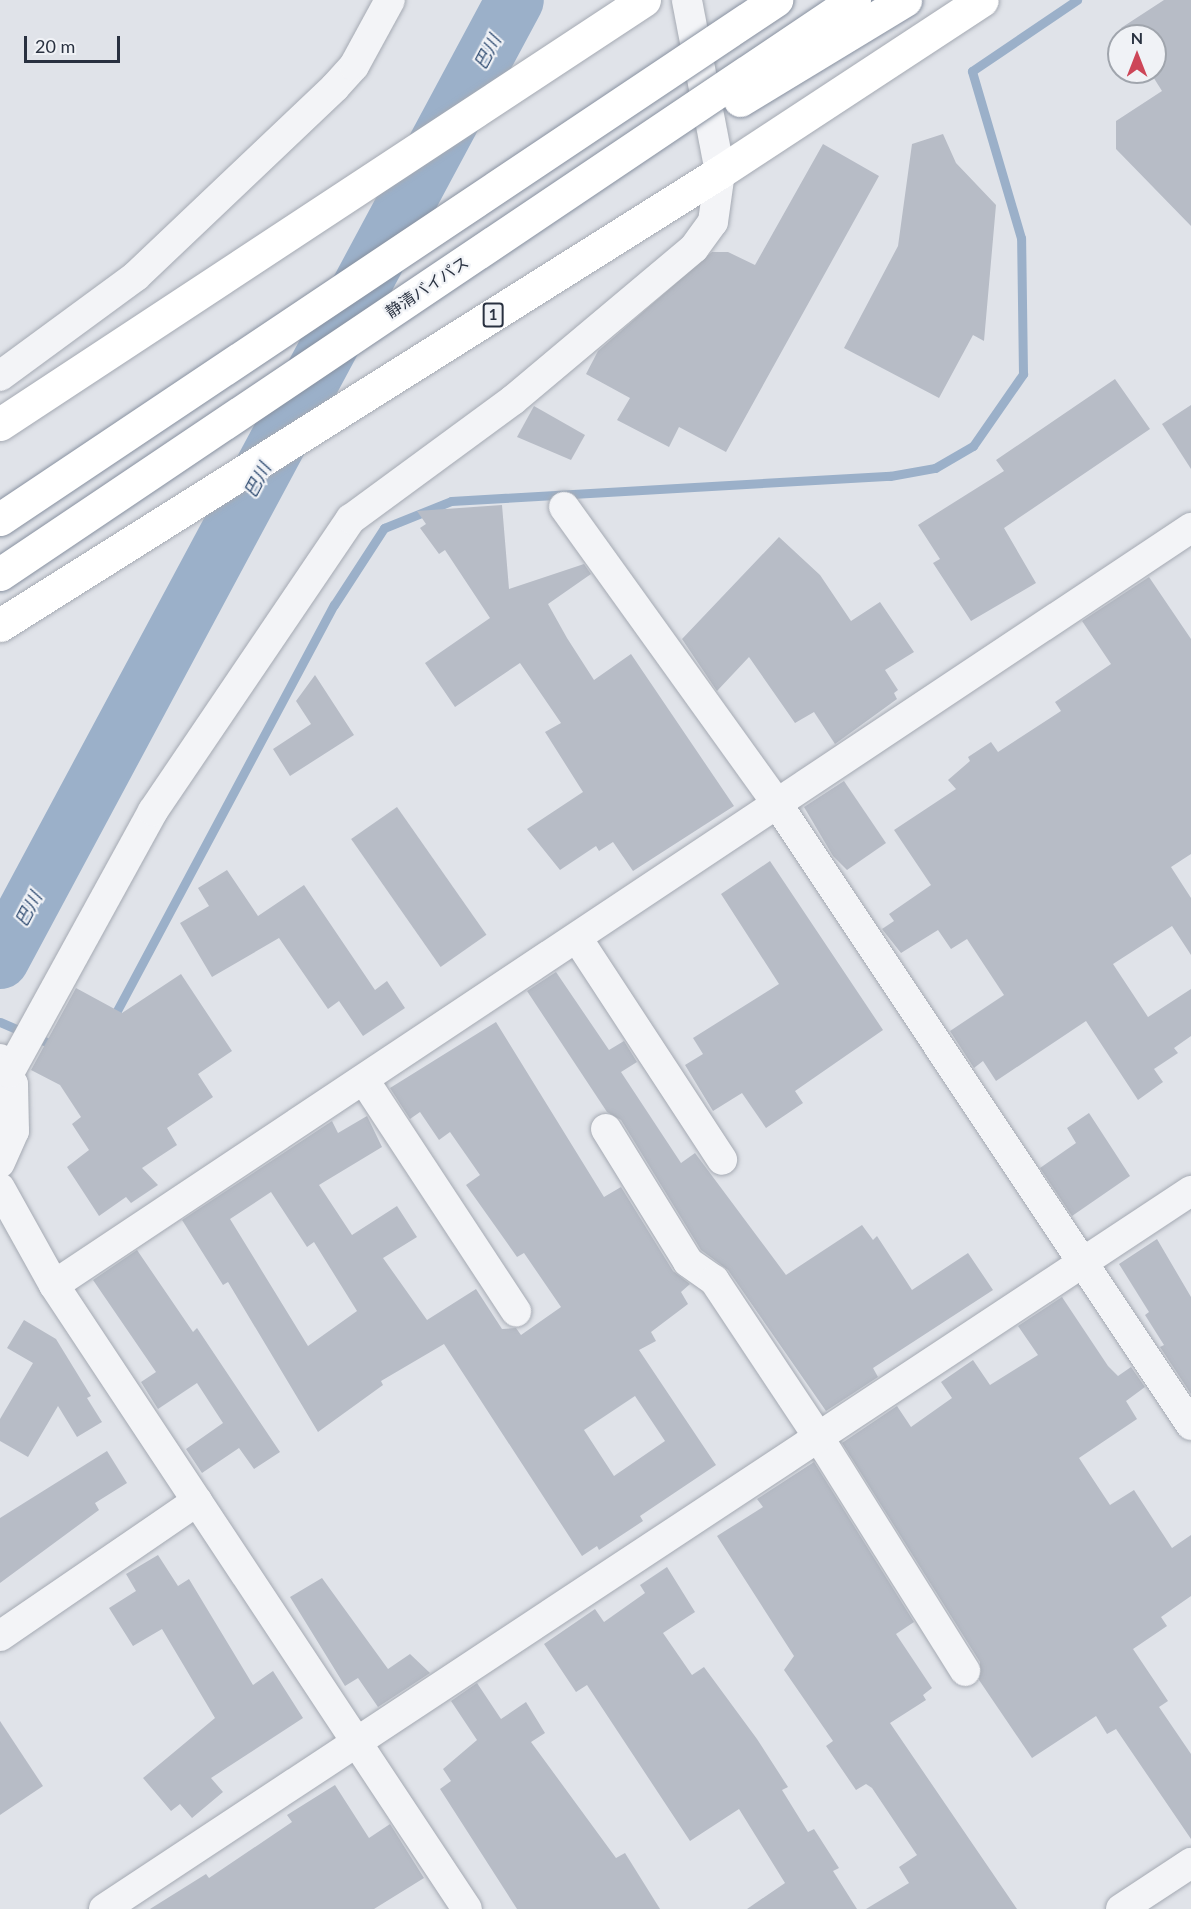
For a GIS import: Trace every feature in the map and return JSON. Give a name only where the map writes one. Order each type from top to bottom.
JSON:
[{"type":"highway","points":[[0,424],[644,0]]},
{"type":"highway","points":[[563,142],[736,0]]},
{"type":"highway","points":[[0,519],[776,0]]},
{"type":"highway","name":"静清バイパス","points":[[0,574],[854,0]]},
{"type":"highway","points":[[556,199],[768,84],[905,0]]},
{"type":"highway","name":"1","points":[[0,625],[720,172],[982,0]]},
{"type":"street","points":[[0,376],[136,276],[335,87],[354,66],[390,0]]},
{"type":"street","points":[[0,1163],[14,1131],[4,1064],[153,811],[325,551],[351,519],[513,400],[694,248],[713,222],[720,172],[687,0]]},
{"type":"street","points":[[564,507],[778,805],[1191,1425]]},
{"type":"street","points":[[54,1284],[778,805],[1191,528]]},
{"type":"street","points":[[577,938],[722,1160]]},
{"type":"street","points":[[364,1080],[516,1311]]},
{"type":"street","points":[[606,1129],[688,1262],[714,1280],[819,1438],[965,1671]]},
{"type":"street","points":[[0,1188],[54,1284],[467,1909]]},
{"type":"street","points":[[104,1909],[1191,1191]]},
{"type":"street","points":[[0,1636],[197,1501]]},
{"type":"street","points":[[1121,1909],[1191,1863]]},
{"type":"building","points":[[1164,0],[1191,0],[1191,226],[1116,149],[1116,121],[1162,91],[1158,84],[1167,84],[1167,24],[1127,24]]},
{"type":"building","points":[[943,134],[956,163],[996,205],[984,341],[973,335],[939,398],[844,348],[898,246],[912,144]]},
{"type":"building","points":[[823,144],[879,176],[726,452],[679,427],[669,447],[617,420],[630,398],[586,374],[598,351],[712,252],[728,252],[755,265]]},
{"type":"building","points":[[1115,379],[1150,429],[1004,528],[1036,583],[971,621],[933,563],[940,559],[918,525],[1004,471],[996,460]]},
{"type":"building","points":[[1191,405],[1191,469],[1162,424]]},
{"type":"building","points":[[534,406],[585,435],[571,460],[517,437]]},
{"type":"building","points":[[502,505],[509,589],[584,564],[591,574],[548,604],[567,638],[594,680],[631,654],[734,806],[633,871],[613,842],[599,851],[596,846],[560,870],[527,829],[583,792],[545,732],[561,723],[520,663],[455,707],[425,663],[490,618],[445,550],[439,554],[420,528],[426,524],[417,511]]},
{"type":"building","points":[[779,537],[820,575],[851,621],[880,602],[914,652],[885,670],[898,690],[894,693],[897,699],[835,744],[814,712],[795,723],[749,657],[717,691],[682,639]]},
{"type":"building","points":[[1149,577],[1191,639],[1191,854],[1171,867],[1191,898],[1191,955],[1172,926],[1113,964],[1148,1017],[1191,989],[1191,1036],[1174,1048],[1178,1053],[1154,1069],[1163,1082],[1138,1100],[1086,1021],[996,1081],[983,1061],[974,1068],[950,1031],[1004,995],[967,939],[951,949],[938,930],[901,953],[882,929],[894,921],[889,914],[931,885],[894,830],[956,789],[948,780],[970,761],[968,757],[991,742],[998,752],[1061,711],[1055,702],[1111,664],[1082,621]]},
{"type":"building","points":[[315,675],[354,735],[290,776],[273,749],[311,724],[296,701]]},
{"type":"building","points":[[844,781],[886,843],[847,870],[833,856],[804,807]]},
{"type":"building","points":[[397,807],[486,935],[441,967],[351,839]]},
{"type":"building","points":[[770,861],[883,1030],[795,1091],[803,1103],[766,1128],[742,1093],[713,1111],[685,1065],[703,1054],[693,1038],[779,984],[721,894]]},
{"type":"building","points":[[227,870],[258,916],[304,885],[375,990],[387,981],[405,1008],[363,1036],[339,1001],[328,1009],[279,938],[212,977],[180,923],[209,906],[198,888]]},
{"type":"building","points":[[556,972],[609,1050],[624,1041],[637,1062],[621,1072],[681,1163],[695,1153],[786,1275],[862,1225],[873,1240],[877,1236],[912,1290],[968,1253],[993,1290],[873,1368],[878,1377],[826,1411],[728,1270],[701,1250],[621,1120],[607,1112],[527,991]]},
{"type":"building","points":[[181,974],[232,1051],[198,1074],[213,1097],[167,1128],[177,1145],[142,1168],[158,1185],[131,1203],[126,1197],[99,1216],[67,1167],[89,1150],[72,1124],[81,1117],[60,1085],[31,1070],[76,988],[122,1013]]},
{"type":"building","points":[[496,1022],[604,1197],[621,1187],[673,1271],[690,1284],[681,1292],[688,1304],[651,1332],[656,1341],[639,1350],[716,1465],[640,1516],[643,1521],[599,1550],[597,1546],[582,1556],[444,1344],[381,1381],[383,1385],[318,1432],[228,1282],[223,1285],[182,1220],[332,1121],[338,1133],[367,1116],[382,1147],[319,1185],[352,1235],[397,1206],[417,1237],[383,1258],[427,1320],[476,1289],[502,1329],[516,1328],[521,1335],[561,1307],[524,1253],[517,1257],[466,1185],[480,1175],[450,1132],[439,1140],[420,1112],[410,1119],[390,1088]],"holes":[[[271,1192],[307,1247],[314,1242],[357,1311],[308,1346],[230,1219]],[[635,1396],[665,1441],[614,1476],[584,1430]]]},
{"type":"building","points":[[1089,1113],[1130,1176],[1072,1216],[1040,1168],[1076,1143],[1067,1128]]},
{"type":"building","points":[[1157,1239],[1191,1297],[1191,1394],[1160,1347],[1164,1345],[1145,1315],[1149,1312],[1119,1264]]},
{"type":"building","points":[[137,1250],[193,1332],[197,1328],[280,1452],[254,1469],[239,1448],[202,1473],[186,1449],[223,1423],[197,1383],[158,1409],[141,1382],[156,1372],[93,1280]]},
{"type":"building","points":[[1062,1297],[1108,1366],[1118,1376],[1131,1367],[1145,1387],[1126,1401],[1137,1419],[1079,1458],[1110,1505],[1134,1490],[1172,1548],[1191,1535],[1191,1596],[1161,1617],[1167,1626],[1133,1649],[1168,1701],[1159,1707],[1191,1754],[1191,1839],[1116,1729],[1107,1734],[1096,1716],[1032,1758],[979,1680],[980,1662],[842,1443],[897,1406],[911,1427],[952,1398],[941,1382],[973,1360],[990,1385],[1038,1355],[1018,1326]]},
{"type":"building","points":[[24,1320],[56,1339],[91,1396],[87,1398],[102,1422],[77,1437],[58,1406],[28,1457],[0,1441],[0,1419],[33,1363],[7,1348]]},
{"type":"building","points":[[107,1451],[127,1483],[95,1503],[99,1510],[0,1583],[0,1518]]},
{"type":"building","points":[[814,1462],[914,1622],[896,1634],[932,1688],[923,1695],[926,1700],[890,1723],[1017,1909],[866,1909],[909,1883],[899,1867],[917,1855],[872,1788],[866,1784],[856,1790],[826,1746],[833,1741],[784,1670],[794,1656],[717,1536],[763,1507],[757,1499]]},
{"type":"building","points":[[158,1555],[178,1586],[189,1579],[253,1685],[273,1671],[303,1718],[211,1778],[223,1792],[192,1818],[180,1804],[171,1811],[143,1778],[215,1718],[162,1629],[133,1646],[109,1608],[136,1591],[126,1574]]},
{"type":"building","points":[[667,1567],[695,1612],[663,1633],[692,1675],[704,1667],[757,1739],[788,1787],[782,1790],[808,1832],[814,1829],[839,1868],[833,1871],[857,1909],[747,1909],[785,1883],[739,1809],[690,1841],[587,1685],[576,1692],[544,1644],[595,1609],[604,1622],[645,1593],[640,1585]]},
{"type":"building","points":[[322,1578],[388,1669],[410,1654],[430,1673],[378,1707],[358,1678],[345,1686],[290,1597]]},
{"type":"building","points":[[477,1683],[501,1719],[526,1702],[545,1733],[531,1742],[616,1858],[625,1853],[660,1909],[517,1909],[440,1789],[451,1781],[443,1769],[477,1740],[451,1701]]},
{"type":"building","points":[[0,1721],[43,1786],[0,1815]]},
{"type":"building","points":[[335,1785],[369,1838],[390,1824],[424,1878],[374,1909],[150,1909],[206,1874],[209,1878],[292,1822],[287,1815]]},
{"type":"waterway","name":"巴川","points":[[0,960],[515,0]]},
{"type":"waterway","points":[[112,1020],[334,605],[384,528],[451,501],[890,476],[935,468],[973,446],[1023,374],[1021,238],[972,71],[1077,0]]},
{"type":"waterway","points":[[0,1022],[56,1046]]}]
